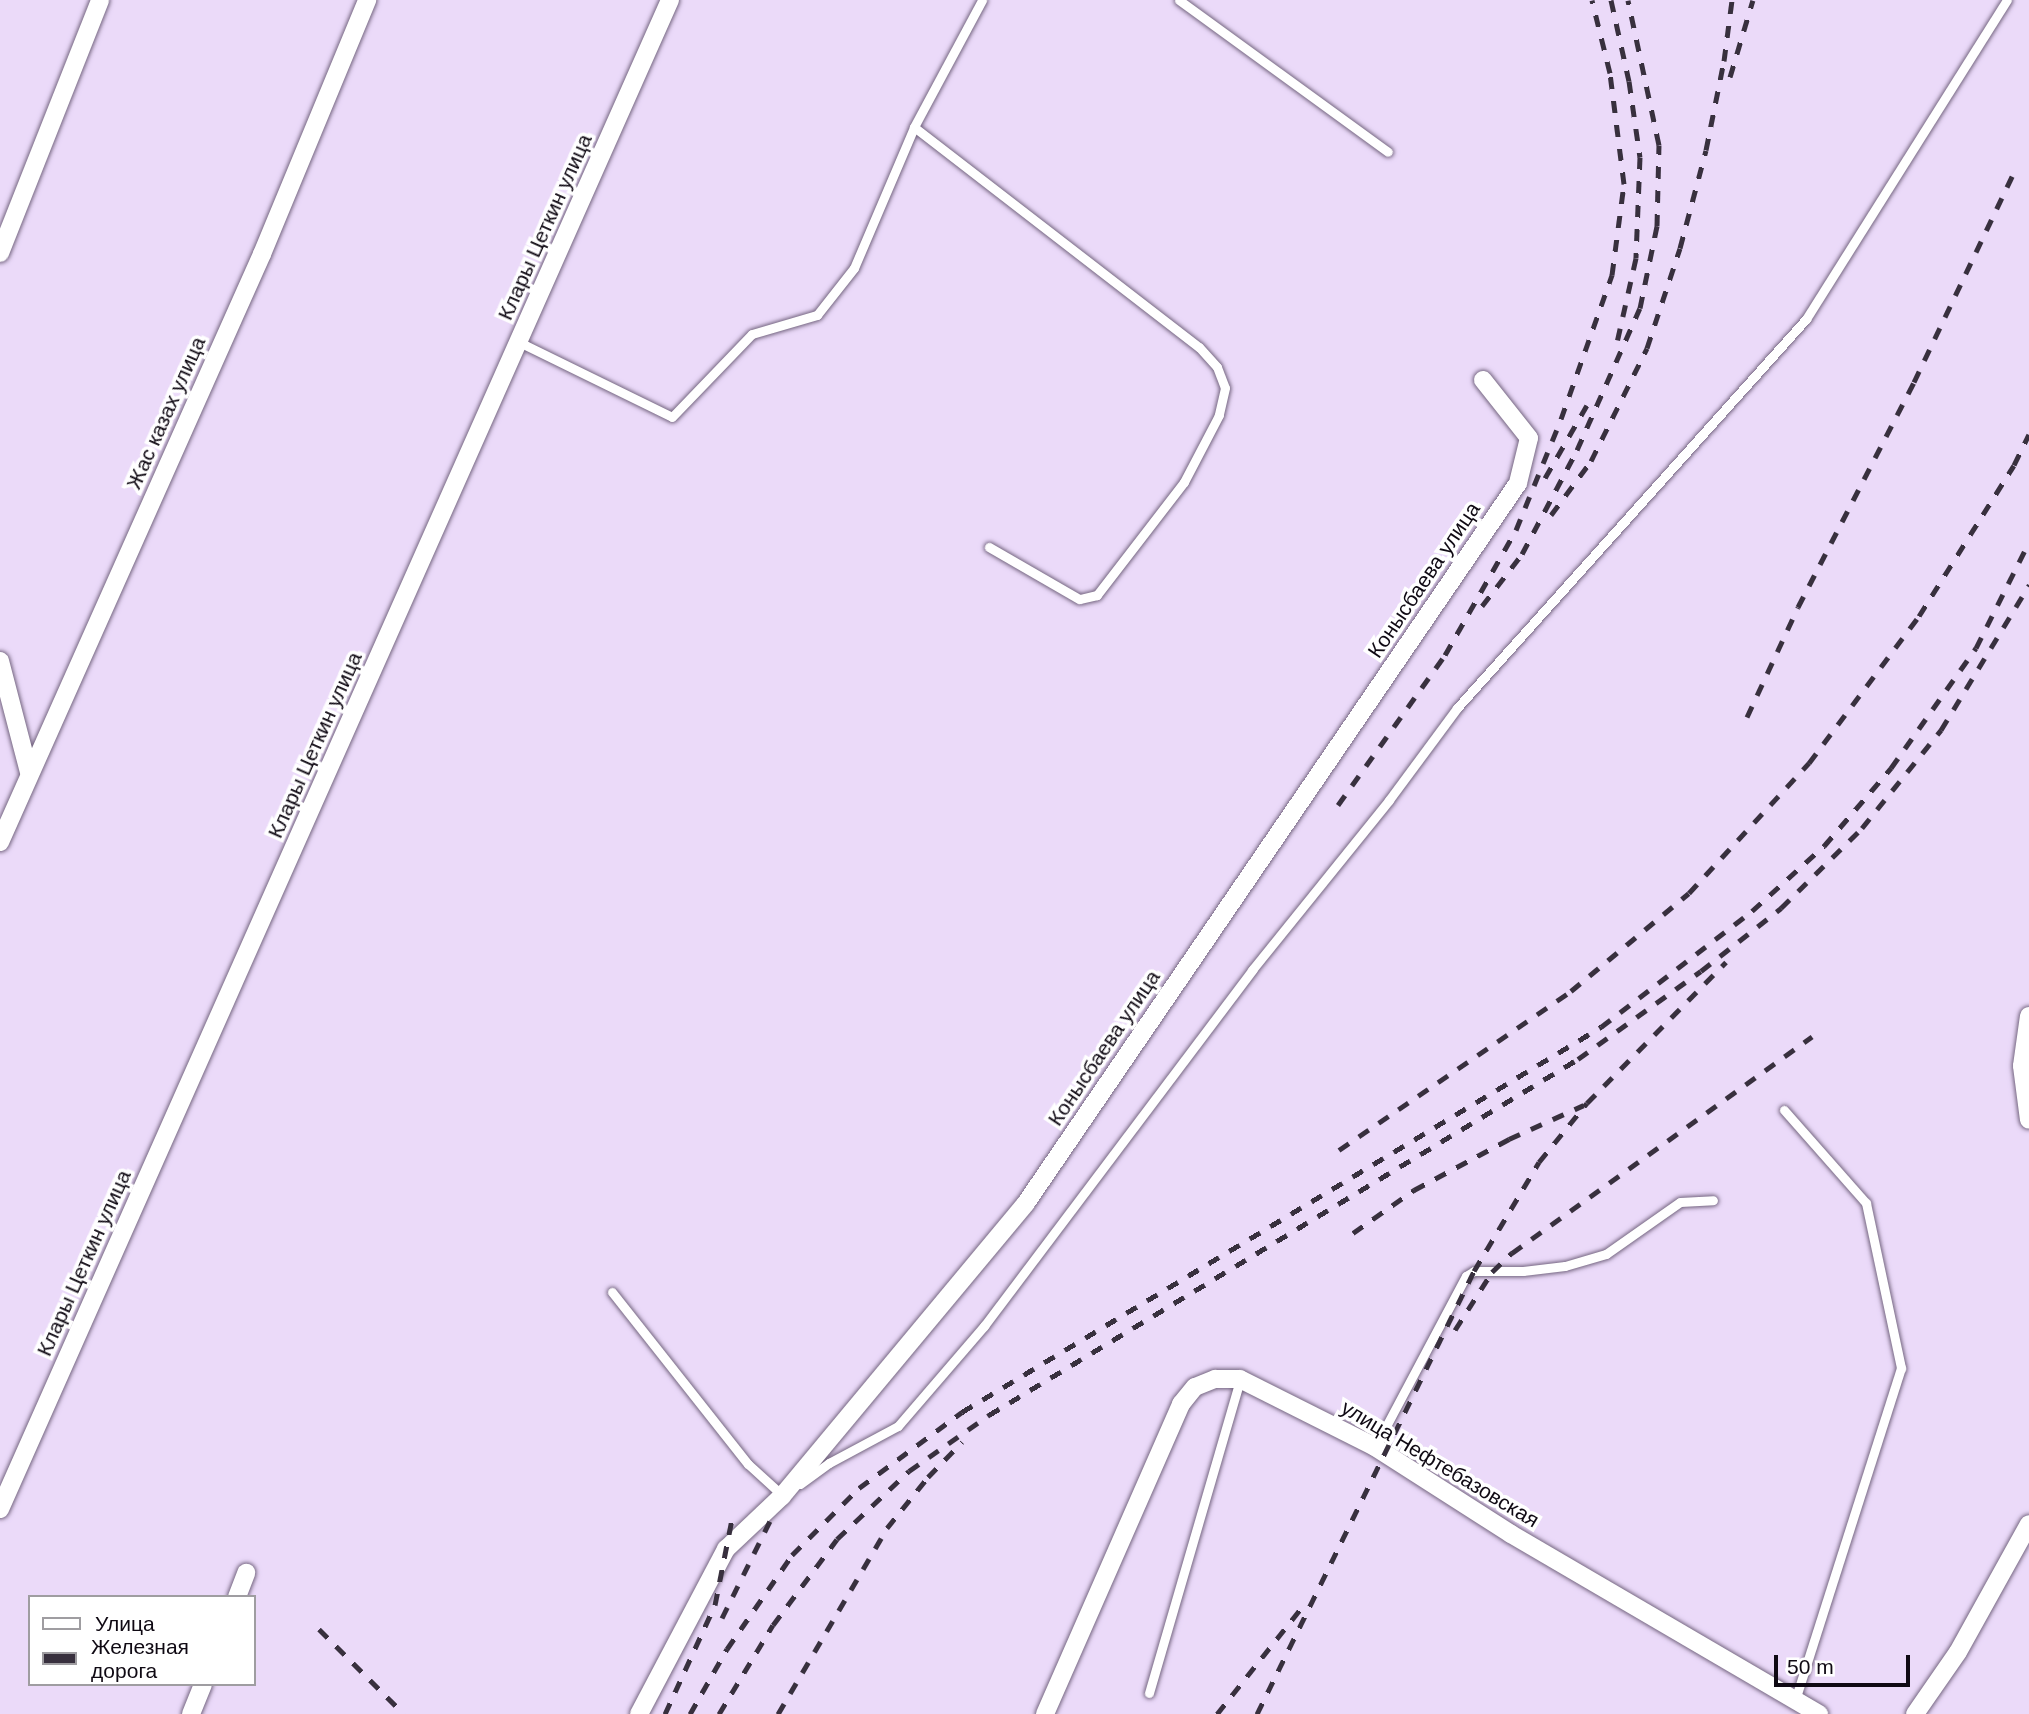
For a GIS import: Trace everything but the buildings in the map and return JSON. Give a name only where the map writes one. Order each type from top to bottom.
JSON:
[{"type":"street","points":[[0,253],[100,0]]},
{"type":"street","name":"Жас казах улица","points":[[0,842],[262,254],[367,0]]},
{"type":"street","name":"Клары Цеткин улица","points":[[0,1509],[670,0]]},
{"type":"street","name":"Конысбаева улица","points":[[782,1496],[1026,1203],[1518,483],[1529,438],[1483,380]]},
{"type":"street","points":[[0,661],[29,772]]},
{"type":"street","points":[[2029,1016],[2022,1066],[2029,1120]]},
{"type":"street","points":[[1045,1714],[1181,1404],[1195,1387],[1215,1379],[1240,1379]]},
{"type":"street","name":"улица Нефтебазовская","points":[[1240,1379],[1375,1447],[1511,1534],[1819,1714]]},
{"type":"street","points":[[639,1714],[726,1549],[782,1496]]},
{"type":"street","points":[[1915,1714],[1958,1652],[2029,1524]]},
{"type":"street","points":[[238,1595],[246,1573]]},
{"type":"street","points":[[191,1714],[201,1686]]},
{"type":"lane","points":[[519,342],[673,417],[752,334],[817,315],[854,268],[914,127],[982,0]]},
{"type":"lane","points":[[1179,0],[1388,152]]},
{"type":"lane","points":[[611,1292],[748,1464],[782,1496],[829,1463],[898,1426],[984,1326],[1252,970],[1388,800],[1457,708],[1806,319],[2007,0]]},
{"type":"lane","points":[[914,127],[1199,347],[1217,367],[1224,388],[1219,415],[1184,482],[1097,595],[1079,599],[989,547]]},
{"type":"lane","points":[[1784,1110],[1866,1203],[1901,1367],[1795,1700]]},
{"type":"lane","points":[[1375,1447],[1466,1276],[1474,1271],[1513,1271],[1565,1266],[1606,1254],[1680,1202],[1713,1200]]},
{"type":"lane","points":[[1149,1693],[1240,1379]]},
{"type":"railway","points":[[1338,805],[1445,655],[1516,530],[1561,419],[1612,275],[1624,184],[1610,73],[1592,0]]},
{"type":"railway","points":[[1611,0],[1629,81],[1640,157],[1636,258],[1617,342]]},
{"type":"railway","points":[[1482,606],[1522,554],[1577,450],[1640,308],[1657,226],[1659,145],[1628,0]]},
{"type":"railway","points":[[1551,515],[1591,461],[1647,348],[1680,248],[1706,150],[1724,61],[1732,0]]},
{"type":"railway","points":[[1730,77],[1753,0]]},
{"type":"railway","points":[[1747,717],[1798,607],[1914,382],[2013,174]]},
{"type":"railway","points":[[1545,478],[1587,405]]},
{"type":"railway","points":[[1339,1150],[1571,991],[1689,893],[1809,763],[1919,616],[2014,465],[2029,434]]},
{"type":"railway","points":[[690,1714],[727,1649],[792,1555],[859,1488],[962,1412],[1601,1027],[1752,911],[1824,846],[1891,768],[1976,648],[2029,542]]},
{"type":"railway","points":[[719,1714],[773,1625],[837,1539],[909,1471],[989,1415],[1578,1059],[1701,971],[1781,908],[1862,828],[1941,730],[2029,585]]},
{"type":"railway","points":[[1257,1714],[1474,1271],[1539,1162],[1587,1103],[1726,962]]},
{"type":"railway","points":[[1455,1330],[1492,1272],[1512,1253],[1812,1037]]},
{"type":"railway","points":[[1353,1233],[1414,1190],[1509,1139],[1584,1105]]},
{"type":"railway","points":[[778,1714],[887,1528],[928,1477],[962,1442]]},
{"type":"railway","points":[[722,1618],[774,1513]]},
{"type":"railway","points":[[665,1714],[715,1605],[733,1514]]},
{"type":"railway","points":[[1217,1714],[1302,1607]]},
{"type":"railway","points":[[319,1629],[404,1714]]}]
